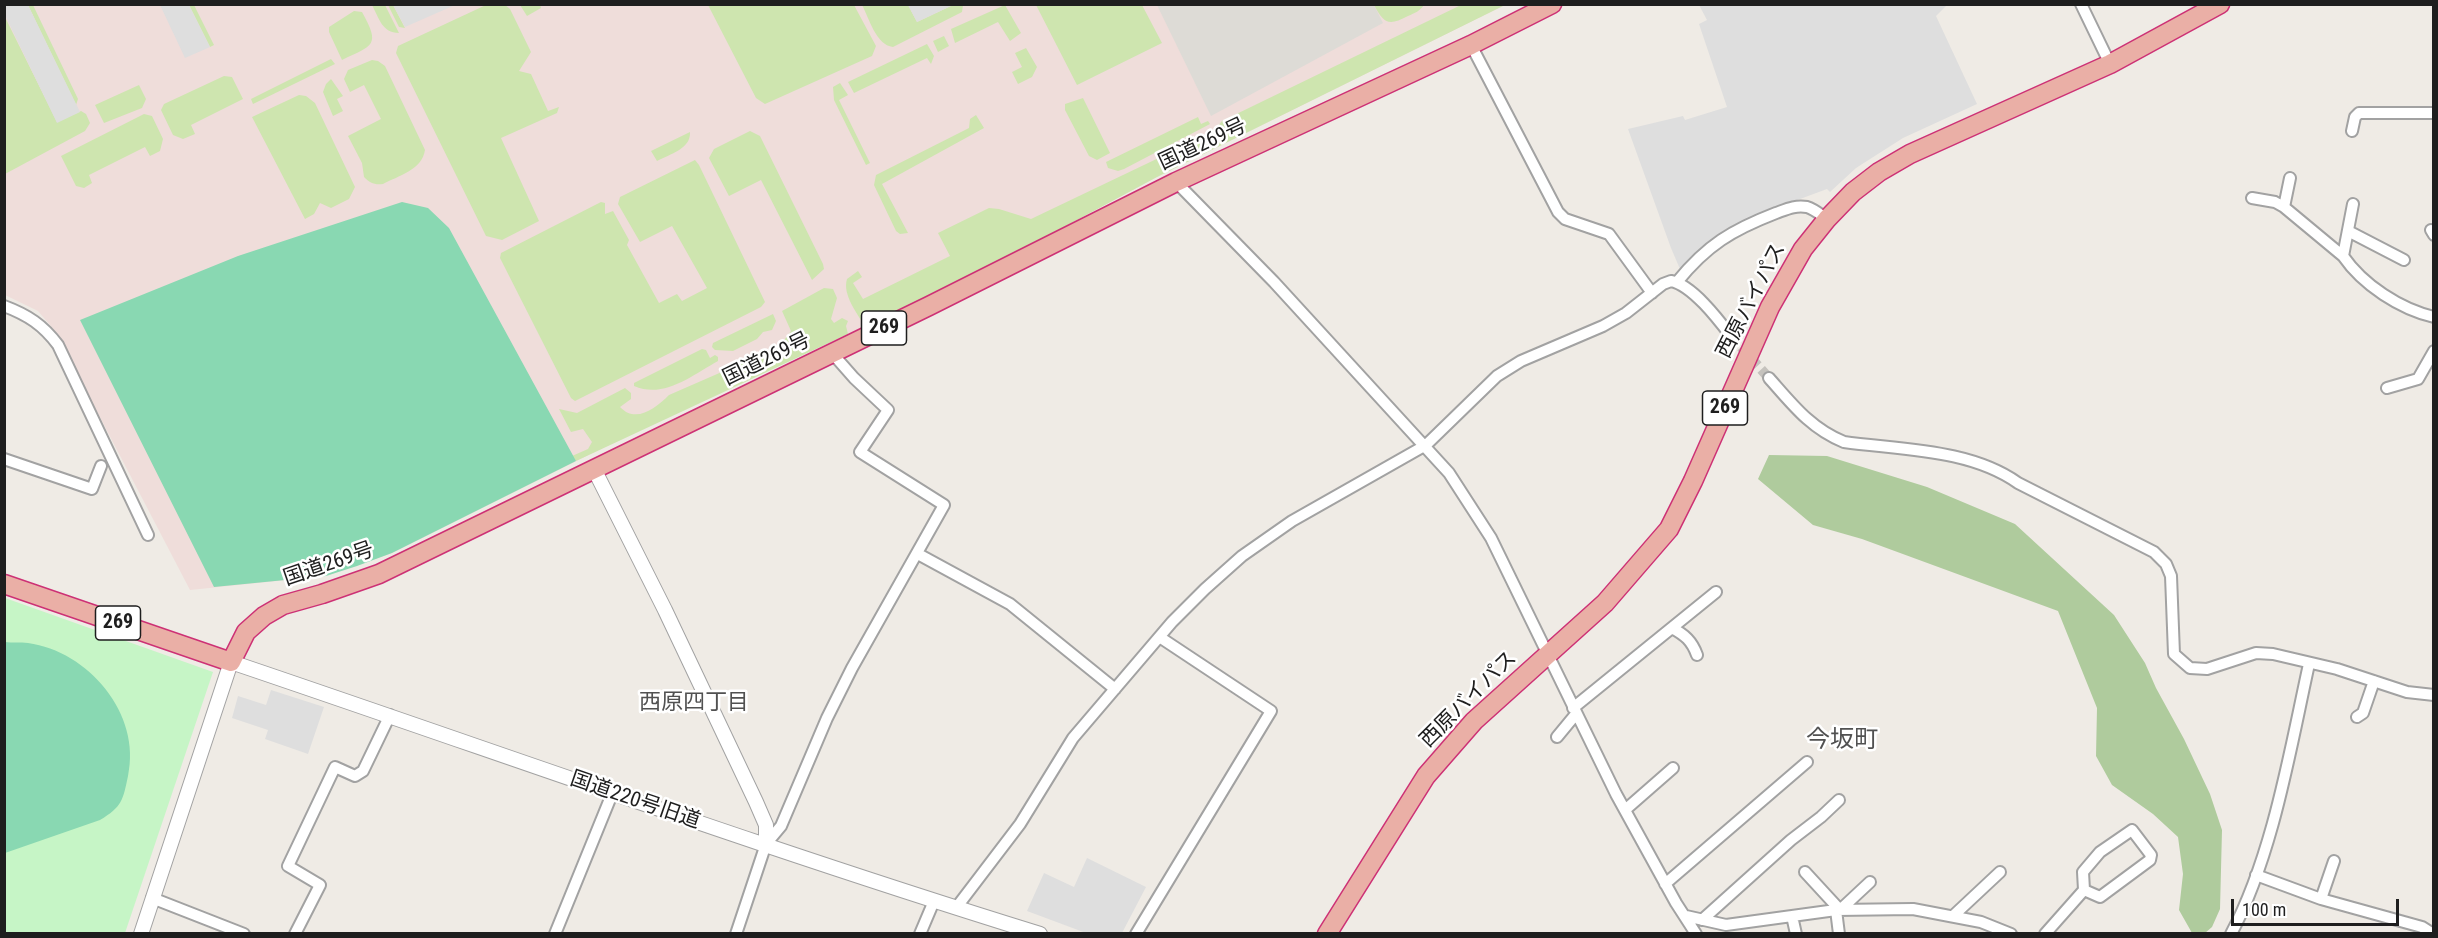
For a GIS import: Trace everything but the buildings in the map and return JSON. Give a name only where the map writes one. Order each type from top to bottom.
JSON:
[{"type":"highway","name":"国道269号","points":[[231,662],[246,632],[264,616],[283,605],[379,574],[832,354],[1176,182],[1471,45],[1552,4]]},
{"type":"highway","name":"西原バイパス","points":[[1327,933],[1426,776],[1474,721],[1605,603],[1669,529],[1693,481],[1770,307],[1803,249],[1827,219],[1853,192],[1879,172],[1910,154],[2109,64],[2220,4]]},
{"type":"highway","name":"269","points":[[4,584],[231,662]]},
{"type":"street","points":[[2081,4],[2109,64]]},
{"type":"street","points":[[1471,45],[1558,212],[1565,219],[1610,234],[1652,292]]},
{"type":"street","points":[[2352,131],[2355,117],[2359,113],[2433,113]]},
{"type":"street","points":[[2284,207],[2290,178]]},
{"type":"street","points":[[1176,182],[1274,282],[1426,445],[1449,473],[1491,538],[1574,711],[1625,810],[1665,884],[1696,933]]},
{"type":"street","points":[[2252,198],[2276,202],[2284,207],[2343,256],[2375,288],[2414,313],[2433,317]]},
{"type":"street","points":[[2343,256],[2353,204]]},
{"type":"street","points":[[1677,282],[1707,250],[1728,234],[1749,223],[1793,206],[1810,208],[1827,219]]},
{"type":"street","points":[[2348,231],[2404,260]]},
{"type":"street","points":[[956,908],[1020,824],[1073,738],[1161,638],[1172,622],[1242,556],[1292,521],[1426,445],[1497,376],[1521,361],[1603,326],[1626,313],[1663,284],[1671,281],[1677,282],[1705,306],[1731,336]]},
{"type":"street","points":[[4,306],[24,313],[43,326],[58,345],[148,534]]},
{"type":"street","points":[[2387,388],[2418,380],[2433,351]]},
{"type":"street","points":[[766,844],[781,826],[827,718],[852,668],[944,505],[860,452],[888,410],[832,354]]},
{"type":"street","points":[[1769,378],[1804,418],[1826,435],[1844,442],[1971,459],[2001,471],[2018,483],[2154,552],[2166,564],[2171,576],[2174,654],[2190,668],[2207,669],[2256,653],[2273,654],[2337,669],[2407,692],[2433,695]]},
{"type":"street","points":[[4,459],[92,489],[101,466]]},
{"type":"street","points":[[594,469],[665,610],[766,825],[766,844],[736,933]]},
{"type":"street","points":[[918,554],[1010,604],[1115,689]]},
{"type":"street","points":[[1557,736],[1574,711],[1716,592]]},
{"type":"street","points":[[1672,628],[1685,635],[1693,644],[1696,655]]},
{"type":"street","points":[[1136,933],[1271,711],[1161,638]]},
{"type":"street","points":[[141,933],[231,662]]},
{"type":"street","name":"国道220号旧道","points":[[231,662],[390,715],[612,794],[934,901],[1040,933]]},
{"type":"street","points":[[2232,933],[2256,875],[2278,804],[2309,664]]},
{"type":"street","points":[[2357,717],[2363,713],[2374,681]]},
{"type":"street","points":[[295,933],[320,885],[288,866],[335,767],[356,776],[363,771],[390,715]]},
{"type":"street","points":[[1665,884],[1807,762]]},
{"type":"street","points":[[1625,810],[1673,768]]},
{"type":"street","points":[[555,933],[612,794]]},
{"type":"street","points":[[1702,920],[1839,800]]},
{"type":"street","points":[[2045,933],[2084,890],[2083,872],[2100,852],[2132,830],[2137,834],[2151,855],[2150,860],[2100,897],[2084,890]]},
{"type":"street","points":[[2322,899],[2334,861]]},
{"type":"street","points":[[1805,872],[1838,910],[1839,933]]},
{"type":"street","points":[[1953,916],[2000,872]]},
{"type":"street","points":[[2256,875],[2322,899],[2422,927],[2433,933]]},
{"type":"street","points":[[1838,910],[1870,882]]},
{"type":"street","points":[[152,898],[244,933]]},
{"type":"street","points":[[920,933],[934,901]]},
{"type":"street","points":[[1686,916],[1726,925],[1838,910],[1913,909],[1981,921],[2011,933]]},
{"type":"street","points":[[1792,916],[1796,933]]},
{"type":"shaded area","points":[[5,4],[28,5],[80,112],[57,123],[5,15]]},
{"type":"shaded area","points":[[5,5],[1505,5],[1157,177],[920,303],[735,382],[392,553],[326,576],[190,590],[55,331],[38,311],[5,295]]},
{"type":"shaded area","points":[[160,5],[189,5],[210,47],[185,58]]},
{"type":"shaded area","points":[[393,5],[455,5],[405,27]]},
{"type":"shaded area","points":[[908,5],[953,5],[917,22]]},
{"type":"shaded area","points":[[1157,5],[1374,5],[1383,23],[1211,116]]},
{"type":"shaded area","points":[[1699,5],[1947,5],[1936,16],[1977,104],[1903,138],[1856,168],[1830,192],[1827,189],[1746,219],[1726,229],[1680,269],[1628,129],[1683,116],[1685,120],[1727,107],[1699,24],[1707,20]]},
{"type":"shaded area","points":[[271,690],[324,707],[308,754],[265,739],[268,730],[232,718],[238,696],[266,705]]},
{"type":"shaded area","points":[[1087,858],[1146,887],[1122,933],[1086,933],[1027,911],[1044,873],[1074,887]]},
{"type":"green space","points":[[28,5],[33,5],[78,99],[76,105]]},
{"type":"green space","points":[[189,5],[194,5],[214,45],[210,47]]},
{"type":"green space","points":[[372,5],[385,5],[399,33],[385,28]]},
{"type":"green space","points":[[388,5],[393,5],[405,28],[399,27]]},
{"type":"green space","points":[[486,5],[505,5],[510,9],[531,52],[519,71],[531,74],[548,111],[559,107],[557,113],[501,138],[539,221],[502,240],[486,236],[396,53],[398,46]]},
{"type":"green space","points":[[520,5],[540,5],[541,8],[527,16]]},
{"type":"green space","points":[[708,5],[854,5],[876,46],[872,56],[765,104],[756,98]]},
{"type":"green space","points":[[862,5],[908,5],[917,22],[953,5],[963,5],[962,12],[893,47],[887,45],[878,36]]},
{"type":"green space","points":[[1005,5],[1021,33],[1010,41],[998,22],[955,43],[951,29]]},
{"type":"green space","points":[[1036,5],[1142,5],[1162,43],[1077,85]]},
{"type":"green space","points":[[1374,5],[1424,5],[1415,13],[1392,22],[1384,19]]},
{"type":"green space","points":[[1461,5],[1505,5],[1157,177],[954,286],[865,327],[852,304],[847,291],[847,279],[858,271],[862,277],[853,283],[863,299],[950,256],[938,233],[989,208],[1031,219],[1213,132],[1222,121]]},
{"type":"green space","points":[[354,11],[362,12],[368,23],[371,43],[361,51],[342,60],[329,32],[329,27]]},
{"type":"green space","points":[[4,15],[57,122],[81,111],[86,114],[90,123],[85,131],[5,174]]},
{"type":"green space","points":[[944,36],[949,46],[938,52],[933,41]]},
{"type":"green space","points":[[927,44],[934,56],[931,64],[927,58],[854,93],[848,82]]},
{"type":"green space","points":[[1026,48],[1037,67],[1032,77],[1018,84],[1012,72],[1022,67],[1015,53]]},
{"type":"green space","points":[[331,59],[335,64],[253,104],[251,99]]},
{"type":"green space","points":[[372,60],[385,66],[425,150],[419,163],[383,184],[372,183],[364,177],[362,163],[348,136],[381,119],[364,85],[350,92],[344,79],[348,70]]},
{"type":"green space","points":[[224,76],[232,77],[243,99],[191,125],[195,134],[183,139],[173,135],[161,110],[164,104]]},
{"type":"green space","points":[[331,79],[343,96],[337,99],[343,111],[333,116],[323,92]]},
{"type":"green space","points":[[840,83],[848,95],[839,100],[870,163],[866,165],[834,100],[833,87]]},
{"type":"green space","points":[[139,85],[146,99],[142,108],[104,123],[95,105]]},
{"type":"green space","points":[[299,95],[306,96],[315,103],[355,187],[349,199],[331,208],[320,203],[314,214],[305,219],[252,117]]},
{"type":"green space","points":[[1083,98],[1110,153],[1097,160],[1089,156],[1065,110],[1065,104]]},
{"type":"green space","points":[[144,114],[152,116],[163,139],[160,151],[150,156],[145,147],[89,175],[92,183],[84,188],[76,186],[61,156]]},
{"type":"green space","points":[[976,115],[984,128],[882,184],[908,233],[900,234],[896,231],[874,185],[876,175],[969,128],[970,119]]},
{"type":"green space","points":[[1198,117],[1201,124],[1208,121],[1210,124],[1124,169],[1118,171],[1108,168],[1106,162]]},
{"type":"green space","points":[[750,131],[760,136],[823,264],[824,269],[812,280],[761,180],[729,196],[709,158],[714,149]]},
{"type":"green space","points":[[690,132],[687,143],[683,147],[657,161],[651,151]]},
{"type":"green space","points":[[695,160],[765,302],[761,307],[575,401],[571,398],[500,258],[501,253],[601,202],[605,203],[605,214],[613,211],[629,240],[627,245],[659,303],[677,294],[682,301],[707,288],[672,226],[640,242],[618,204],[620,197]]},
{"type":"green space","points":[[402,202],[428,208],[449,228],[576,461],[392,553],[357,566],[326,576],[214,587],[80,320],[238,256]]},
{"type":"green space","points":[[824,288],[833,289],[837,298],[831,319],[834,323],[842,318],[848,321],[846,326],[848,334],[576,461],[572,456],[588,449],[592,442],[583,429],[571,432],[559,409],[577,413],[625,388],[631,393],[631,399],[620,407],[633,414],[646,412],[669,395],[779,347],[791,331],[782,311]]},
{"type":"green space","points":[[773,314],[776,321],[772,330],[763,332],[757,339],[733,351],[715,350],[712,347],[713,343]]},
{"type":"green space","points":[[702,349],[706,350],[710,358],[715,355],[718,357],[718,361],[667,388],[656,390],[634,386],[634,383]]},
{"type":"green space","points":[[1769,455],[1827,456],[1927,487],[2015,524],[2114,615],[2145,663],[2184,739],[2210,794],[2222,830],[2220,909],[2212,927],[2205,933],[2192,933],[2179,910],[2183,874],[2178,837],[2153,814],[2112,785],[2096,756],[2097,708],[2058,611],[1862,539],[1813,525],[1758,479]]},
{"type":"green space","points":[[5,598],[213,672],[125,933],[5,934]]},
{"type":"green space","points":[[5,642],[28,643],[50,648],[71,658],[90,672],[106,689],[118,709],[127,730],[130,753],[125,791],[113,811],[100,820],[5,853]]},
{"type":"tunnel","points":[[1731,336],[1769,378]]},
{"type":"district","name":"西原四丁目","points":[[694,703]]},
{"type":"district","name":"今坂町","points":[[1842,741]]}]
